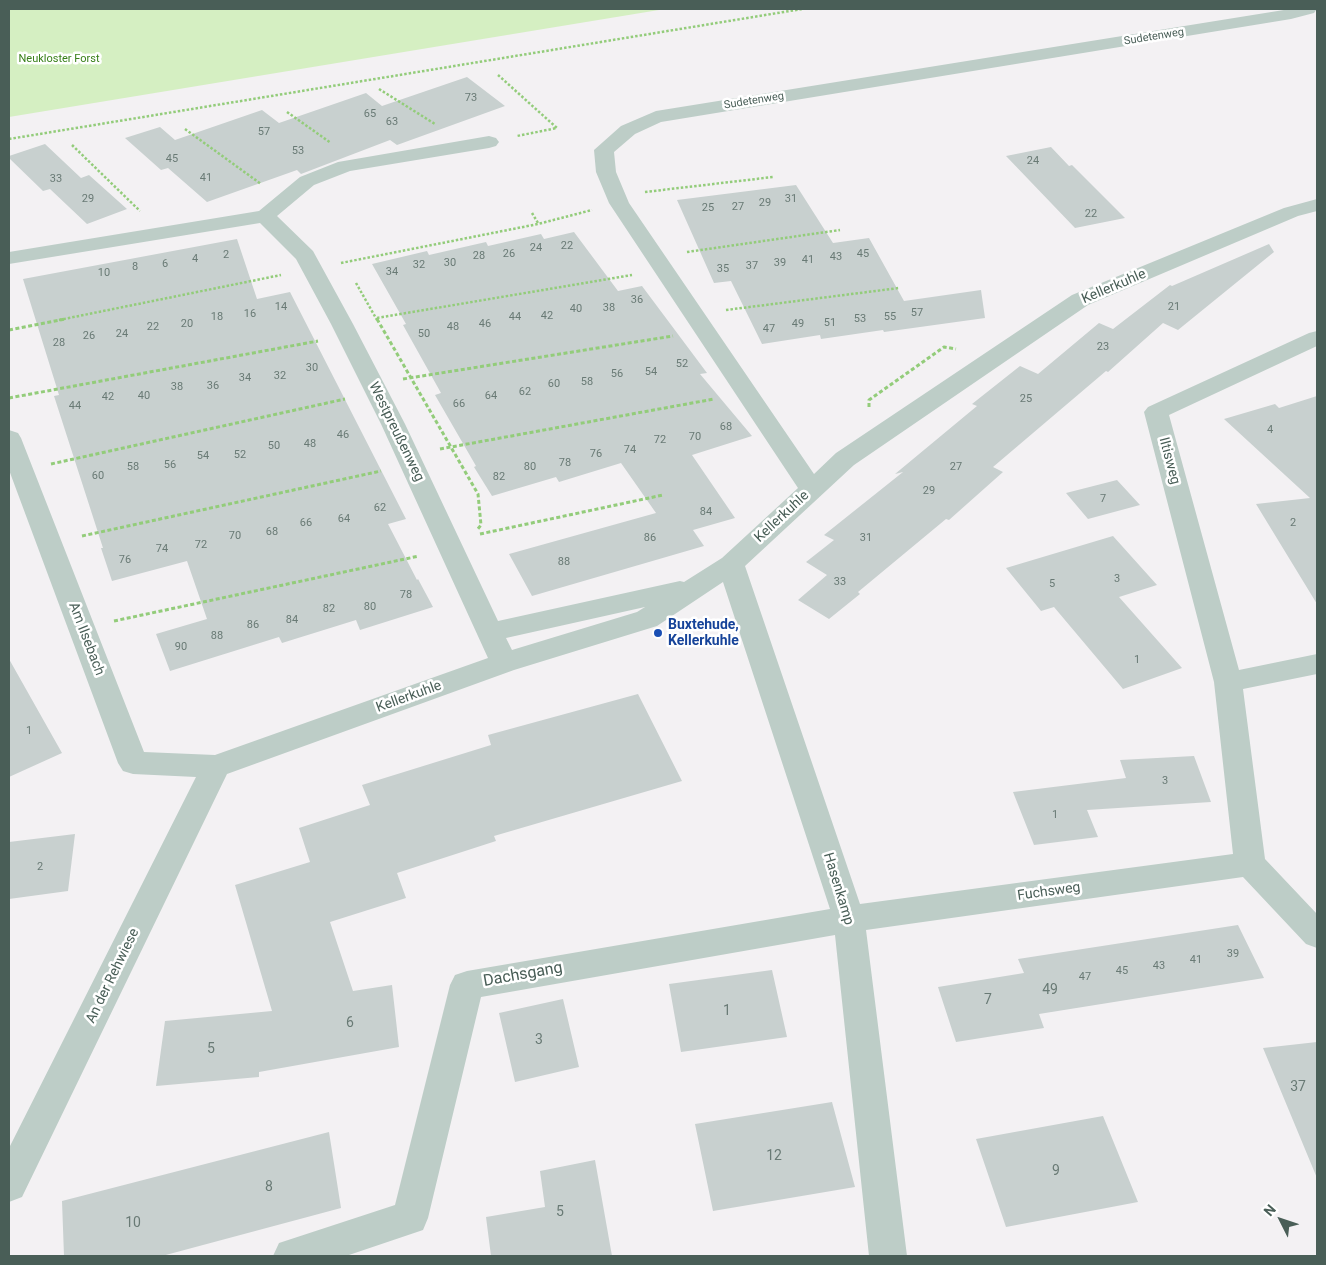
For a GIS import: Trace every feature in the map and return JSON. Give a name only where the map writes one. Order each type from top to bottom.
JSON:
[{"type":"street","name":"Sudetenweg","points":[[812,490],[698,323],[617,199],[606,172],[604,150],[628,130],[656,117],[1291,14],[1308,9]]},
{"type":"street","points":[[9,258],[265,216],[307,182],[345,166],[490,142]]},
{"type":"street","name":"Kellerkuhle","points":[[216,766],[504,663],[647,618],[731,564],[845,459],[1080,300],[1291,212],[1317,205]]},
{"type":"street","name":"Westpreußenweg","points":[[265,216],[305,256],[345,330],[410,460],[504,663]]},
{"type":"street","name":"Iltisweg","points":[[1228,682],[1156,412],[1317,338]]},
{"type":"street","name":"Am Ilsebach","points":[[9,438],[134,762],[216,766]]},
{"type":"street","name":"Hasenkamp","points":[[731,564],[849,919],[888,1256]]},
{"type":"street","points":[[490,632],[696,586]]},
{"type":"street","points":[[1317,664],[1228,682],[1250,864],[1317,935]]},
{"type":"street","name":"An der Rehwiese","points":[[9,1185],[216,766]]},
{"type":"street","name":"Fuchsweg","points":[[849,919],[1250,864]]},
{"type":"street","name":"Dachsgang","points":[[292,1256],[410,1218],[467,985],[849,919]]},
{"type":"path","points":[[9,139],[802,9]]},
{"type":"path","points":[[378,89],[442,128],[490,142],[557,128],[498,74]]},
{"type":"path","points":[[287,112],[360,164]]},
{"type":"path","points":[[185,129],[283,200]]},
{"type":"path","points":[[72,145],[162,233]]},
{"type":"path","points":[[9,330],[538,224],[617,199],[773,177]]},
{"type":"path","points":[[532,213],[538,224]]},
{"type":"path","points":[[9,398],[345,330],[377,318],[840,230]]},
{"type":"path","points":[[344,263],[349,270]]},
{"type":"path","points":[[354,278],[478,494],[481,525],[473,535],[663,495]]},
{"type":"path","points":[[22,471],[412,378],[698,323],[899,288]]},
{"type":"path","points":[[869,408],[869,400],[944,347],[960,350]]},
{"type":"path","points":[[49,542],[410,460],[451,447],[745,393]]},
{"type":"path","points":[[82,628],[452,549]]},
{"type":"green space","name":"Neukloster Forst","points":[[9,9],[665,9],[9,117]]},
{"type":"building","points":[[467,77],[505,106],[397,145],[390,140],[301,174],[297,170],[207,202],[168,168],[161,170],[125,138],[160,127],[175,140],[262,110],[279,123],[366,93],[382,106]]},
{"type":"building","points":[[45,144],[81,178],[89,175],[127,209],[87,224],[50,189],[43,191],[9,158],[9,156]]},
{"type":"building","points":[[1051,147],[1069,166],[1072,165],[1125,218],[1075,228],[1006,156]]},
{"type":"building","points":[[796,185],[833,243],[869,238],[904,301],[981,290],[985,318],[821,339],[820,335],[762,344],[731,281],[714,283],[677,200]]},
{"type":"building","points":[[574,232],[618,291],[642,286],[707,373],[700,374],[752,436],[692,455],[735,518],[693,530],[704,546],[532,596],[509,554],[656,513],[621,463],[559,482],[556,477],[492,496],[435,395],[441,393],[403,325],[406,324],[372,264],[427,251],[429,255],[486,242],[488,246],[541,234],[544,239]]},
{"type":"building","points":[[237,239],[257,299],[290,292],[406,519],[388,524],[433,607],[360,630],[356,620],[282,643],[279,637],[170,671],[156,634],[207,619],[187,561],[112,581],[54,396],[59,395],[23,279]]},
{"type":"building","points":[[1269,244],[1274,252],[1178,330],[1163,323],[1108,372],[1106,371],[993,467],[1003,472],[949,520],[946,519],[858,592],[860,594],[829,619],[798,600],[827,575],[806,562],[834,540],[824,535],[903,472],[895,474],[977,406],[972,404],[1020,366],[1038,374],[1099,323],[1113,329],[1170,285],[1172,286]]},
{"type":"building","points":[[1317,396],[1317,604],[1256,504],[1310,498],[1224,419],[1275,404],[1279,408]]},
{"type":"building","points":[[1117,480],[1140,505],[1088,519],[1066,493]]},
{"type":"building","points":[[1113,536],[1157,585],[1119,597],[1182,668],[1123,689],[1054,607],[1041,611],[1006,568]]},
{"type":"building","points":[[9,659],[62,753],[9,777]]},
{"type":"building","points":[[638,694],[682,781],[494,836],[496,841],[397,873],[406,898],[330,922],[353,991],[392,985],[399,1047],[259,1072],[259,1077],[156,1086],[165,1021],[272,1011],[235,885],[310,862],[299,828],[370,805],[362,785],[491,745],[488,735]]},
{"type":"building","points":[[1194,756],[1211,802],[1087,810],[1098,837],[1034,845],[1013,792],[1126,778],[1120,760]]},
{"type":"building","points":[[75,834],[68,891],[9,899],[9,842]]},
{"type":"building","points":[[1238,925],[1264,978],[1039,1014],[1044,1028],[956,1042],[938,987],[1024,973],[1018,959]]},
{"type":"building","points":[[772,970],[787,1037],[681,1052],[669,984]]},
{"type":"building","points":[[563,999],[579,1067],[515,1082],[499,1013]]},
{"type":"building","points":[[1317,1042],[1317,1178],[1263,1048]]},
{"type":"building","points":[[832,1102],[855,1187],[713,1211],[695,1124]]},
{"type":"building","points":[[1103,1116],[1138,1202],[1006,1227],[976,1139]]},
{"type":"building","points":[[329,1132],[341,1208],[162,1256],[64,1256],[62,1201]]},
{"type":"building","points":[[595,1160],[612,1256],[491,1256],[486,1217],[545,1207],[540,1171]]},
{"type":"place","name":"Buxtehude, Kellerkuhle","points":[[658,633]]}]
